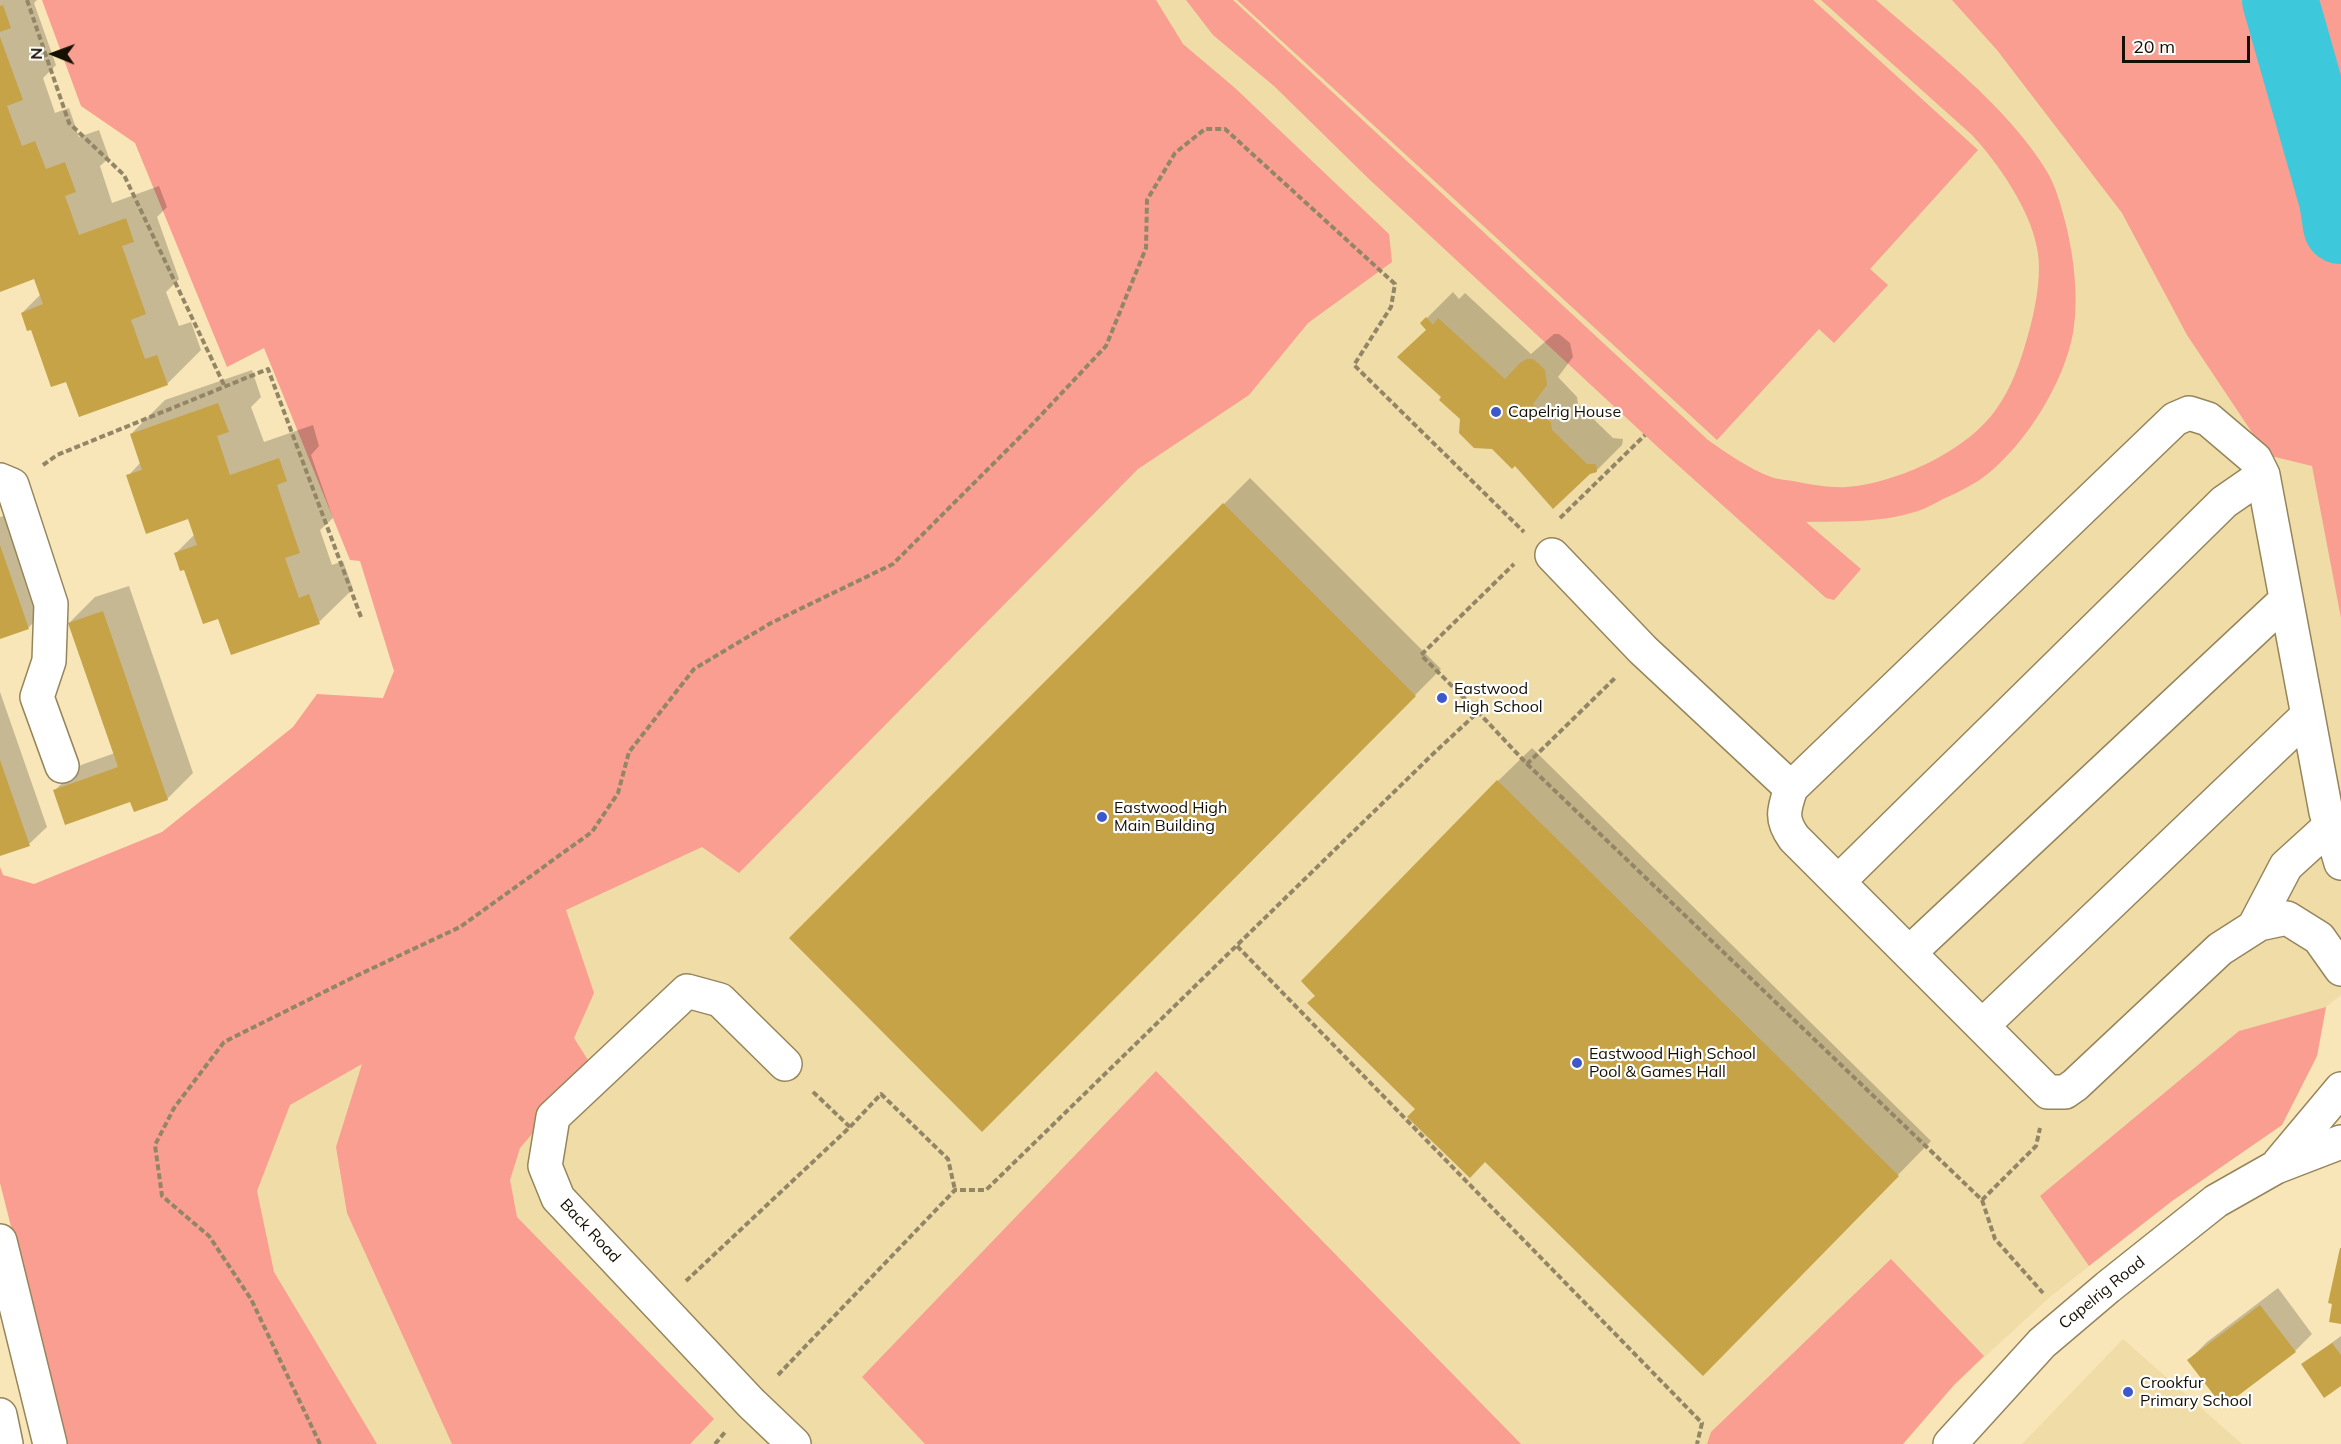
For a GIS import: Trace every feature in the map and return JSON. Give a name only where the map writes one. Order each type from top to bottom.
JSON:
[{"type":"street","points":[[2341,863],[2330,826],[2263,474],[2254,459],[2208,419],[2189,413],[2175,419],[1791,788],[1784,809],[1786,827],[2048,1092],[2065,1092],[2220,949],[2259,924],[2287,918],[2319,938],[2341,969]]},
{"type":"street","points":[[1838,882],[2224,502],[2263,474]]},
{"type":"street","points":[[6,482],[51,604],[49,661],[37,698],[62,766]]},
{"type":"street","points":[[1552,555],[1643,650],[1791,788]]},
{"type":"street","points":[[1909,953],[2286,600]]},
{"type":"street","points":[[1982,1026],[2308,715]]},
{"type":"street","points":[[2254,927],[2286,866],[2330,826]]},
{"type":"street","name":"Back Road","points":[[785,1064],[720,1000],[687,991],[553,1117],[545,1166],[558,1198],[751,1402],[794,1444]]},
{"type":"street","name":"Capelrig Road","points":[[2276,1167],[2341,1089]]},
{"type":"street","name":"Capelrig Road","points":[[1950,1444],[2043,1343],[2067,1321],[2216,1201],[2276,1167],[2341,1142]]},
{"type":"street","points":[[0,1241],[50,1444]]},
{"type":"street","points":[[0,1415],[6,1444]]},
{"type":"path","points":[[27,0],[69,123],[124,175],[225,387]]},
{"type":"path","points":[[320,1444],[251,1299],[209,1236],[162,1196],[155,1146],[174,1108],[224,1042],[460,927],[592,831],[618,792],[629,752],[694,669],[771,623],[893,564],[1026,431],[1106,345],[1146,248],[1147,200],[1175,153],[1205,129],[1225,129],[1395,284],[1391,308],[1354,365],[1535,543],[1552,555]]},
{"type":"path","points":[[6,482],[57,455],[268,369],[361,617]]},
{"type":"path","points":[[1527,764],[1643,650]]},
{"type":"path","points":[[751,1402],[955,1190],[986,1190],[1435,752],[1479,712],[1527,764],[1982,1200],[1995,1239],[2067,1321]]},
{"type":"path","points":[[1237,946],[1702,1423],[1697,1444]]},
{"type":"path","points":[[785,1064],[850,1127]]},
{"type":"path","points":[[1982,1200],[2036,1146],[2048,1092]]},
{"type":"path","points":[[660,1305],[850,1127],[880,1094],[948,1159],[955,1190]]},
{"type":"shaded area","points":[[42,0],[1156,0],[1183,44],[1235,88],[1389,234],[1392,262],[1308,323],[1249,395],[1138,469],[739,873],[702,847],[566,910],[594,993],[574,1038],[591,1065],[520,1148],[510,1180],[517,1217],[714,1419],[690,1444],[452,1444],[347,1213],[336,1147],[362,1064],[290,1105],[257,1191],[274,1272],[377,1444],[66,1444],[0,1183],[0,867],[3,875],[34,884],[162,832],[293,727],[317,694],[383,698],[394,671],[360,561],[350,560],[264,348],[227,367],[135,143],[81,106]]},
{"type":"shaded area","name":"Eastwood High School","points":[[1018,0],[2266,0],[2341,226],[2341,995],[2326,1007],[2317,1056],[2282,1125],[2172,1201],[2051,1296],[1954,1385],[1903,1444],[134,1444],[47,1224]]},
{"type":"shaded area","points":[[1186,0],[1233,0],[1708,440],[1746,465],[1771,477],[1828,487],[1847,487],[1909,472],[1950,451],[1984,424],[2002,400],[2017,368],[2032,320],[2039,270],[2037,248],[2028,218],[2012,187],[1992,159],[1972,135],[1821,0],[1876,0],[1990,101],[2030,146],[2050,176],[2066,225],[2075,279],[2075,320],[2062,371],[2042,409],[2018,444],[1990,472],[1974,484],[1925,508],[1904,515],[1863,521],[1806,522],[1861,569],[1834,600],[1826,598],[1661,450],[1370,180],[1274,86],[1213,35]]},
{"type":"shaded area","points":[[1237,0],[1813,0],[1978,150],[1870,269],[1888,285],[1834,343],[1819,329],[1717,440]]},
{"type":"shaded area","points":[[1952,0],[2341,0],[2341,618],[2312,466],[2267,455],[2187,335],[2122,213],[1997,50]]},
{"type":"shaded area","points":[[2326,1007],[2317,1056],[2282,1125],[2172,1201],[2089,1266],[2040,1196],[2239,1031]]},
{"type":"shaded area","points":[[1156,1071],[1521,1444],[925,1444],[862,1377]]},
{"type":"shaded area","points":[[1891,1259],[1984,1356],[1954,1385],[1903,1444],[1707,1444],[1711,1432]]},
{"type":"shaded area","name":"Crookfur Primary School","points":[[2123,1339],[2242,1444],[2022,1444]]},
{"type":"building","points":[[3,5],[11,28],[0,32],[0,6]]},
{"type":"building","points":[[0,37],[23,100],[7,106],[22,146],[35,141],[46,169],[65,162],[76,192],[65,196],[79,235],[126,218],[134,242],[122,246],[146,314],[131,320],[145,359],[157,355],[168,385],[79,417],[66,382],[51,387],[31,330],[27,331],[21,313],[43,304],[34,279],[0,292]]},
{"type":"building","name":"Capelrig House","points":[[1426,317],[1433,325],[1438,318],[1505,379],[1527,359],[1533,359],[1539,364],[1545,370],[1547,385],[1533,404],[1551,423],[1552,430],[1587,464],[1596,464],[1597,472],[1590,474],[1553,509],[1515,466],[1512,469],[1492,449],[1474,448],[1459,433],[1460,419],[1439,400],[1441,397],[1397,357],[1426,330],[1420,323]]},
{"type":"building","points":[[218,403],[229,432],[217,436],[230,475],[279,458],[287,481],[277,485],[300,553],[285,558],[299,598],[309,594],[320,624],[231,655],[218,619],[203,624],[184,570],[180,571],[174,553],[197,545],[188,519],[146,534],[126,475],[142,470],[130,434]]},
{"type":"building","name":"Eastwood High Main Building","points":[[1223,503],[1416,696],[982,1132],[789,938]]},
{"type":"building","points":[[0,545],[29,629],[0,639]]},
{"type":"building","points":[[103,611],[168,800],[134,812],[130,802],[65,825],[53,790],[118,767],[68,623]]},
{"type":"building","points":[[0,760],[30,846],[0,856]]},
{"type":"building","name":"Eastwood High School Pool & Games Hall","points":[[1497,780],[1899,1176],[1703,1376],[1485,1162],[1470,1178],[1407,1117],[1415,1109],[1307,1003],[1315,996],[1301,981]]},
{"type":"building","points":[[2340,1248],[2341,1324],[2329,1322],[2332,1304],[2328,1303]]},
{"type":"building","points":[[2260,1305],[2296,1352],[2223,1407],[2187,1360]]},
{"type":"building","points":[[2332,1343],[2341,1355],[2341,1386],[2324,1398],[2301,1364]]},
{"type":"waterway","points":[[2280,0],[2337,200],[2341,226]]},
{"type":"place","name":"Capelrig House","points":[[1496,412]]},
{"type":"place","name":"Eastwood High School","points":[[1442,698]]},
{"type":"place","name":"Eastwood High Main Building","points":[[1102,817]]},
{"type":"place","name":"Eastwood High School Pool & Games Hall","points":[[1577,1063]]},
{"type":"place","name":"Crookfur Primary School","points":[[2128,1392]]}]
